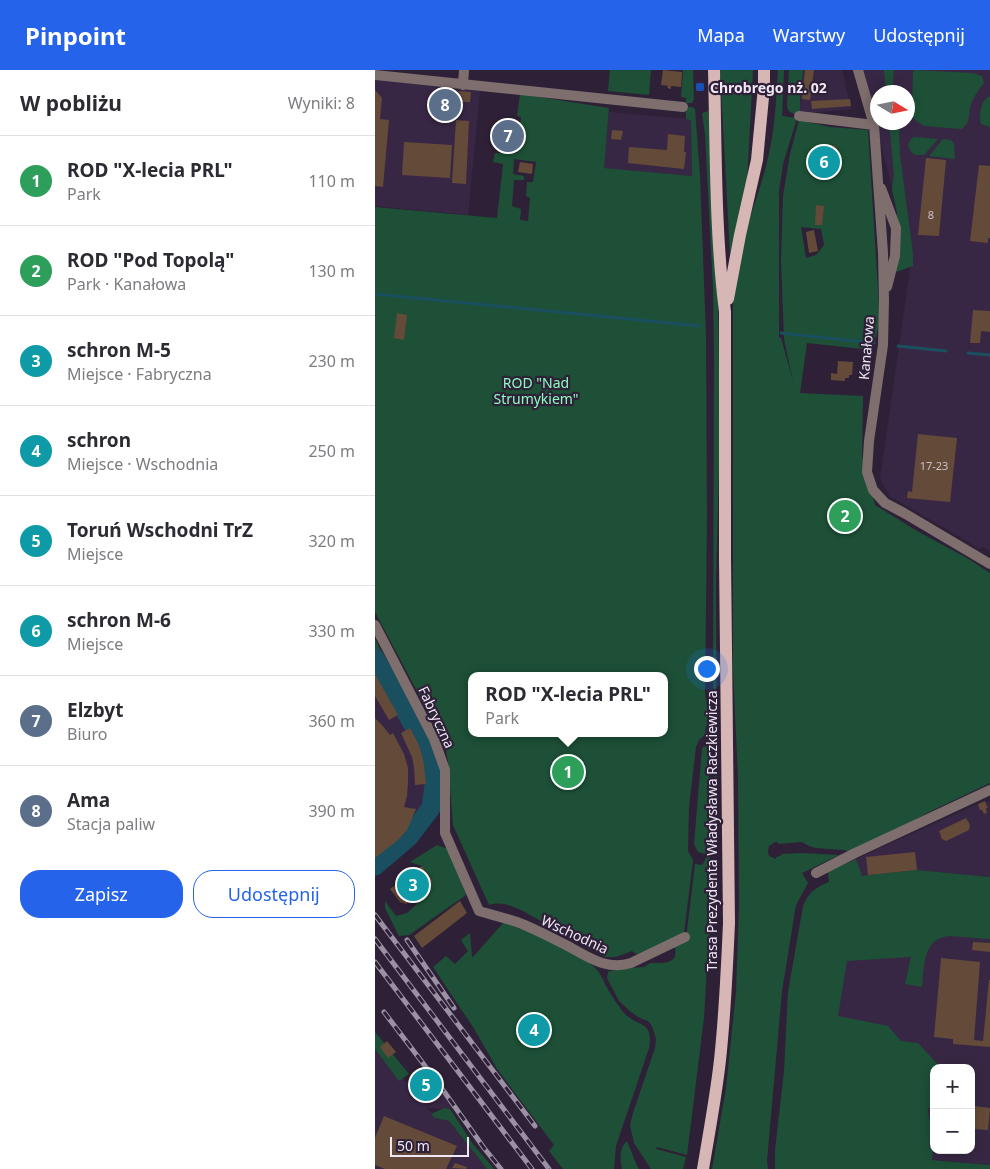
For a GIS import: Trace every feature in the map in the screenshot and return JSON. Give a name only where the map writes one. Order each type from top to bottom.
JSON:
[{"type":"main road","name":"Trasa Prezydenta Władysława Raczkiewicza","points":[[703,1169],[720,1060],[729,923],[725,558],[725,312],[719,242],[715,70]]},
{"type":"main road","name":"Trasa Prezydenta Władysława Raczkiewicza","points":[[725,312],[757,160],[764,70]]},
{"type":"street","points":[[463,84],[464,70]]},
{"type":"street","name":"Kanałowa","points":[[857,70],[870,112]]},
{"type":"street","points":[[375,76],[683,107]]},
{"type":"street","points":[[799,116],[870,125]]},
{"type":"street","name":"Kanałowa","points":[[874,130],[883,253],[884,300],[883,345],[869,441],[867,472],[873,490],[885,503],[990,564]]},
{"type":"street","points":[[877,177],[895,228],[895,256],[884,300]]},
{"type":"street","name":"Fabryczna","points":[[375,625],[434,739],[445,770],[445,833],[479,912]]},
{"type":"street","points":[[816,873],[990,790]]},
{"type":"street","name":"Wschodnia","points":[[479,912],[517,922],[566,945],[594,961],[610,966],[631,963],[685,937]]},
{"type":"shaded area","points":[[803,70],[842,70],[851,109],[799,114]]},
{"type":"shaded area","points":[[862,70],[990,70],[990,554],[989,550],[983,547],[980,549],[890,496],[880,479],[911,262],[877,130],[915,130],[915,85],[870,85],[870,101]]},
{"type":"shaded area","points":[[375,80],[480,91],[468,215],[375,206]]},
{"type":"shaded area","points":[[609,112],[691,119],[692,176],[603,168]]},
{"type":"shaded area","points":[[375,671],[420,743],[431,780],[428,803],[413,829],[375,862]]},
{"type":"shaded area","points":[[990,801],[990,877],[917,870],[862,876],[856,859],[978,804]]},
{"type":"shaded area","points":[[911,927],[990,936],[990,1165],[916,1158],[829,1019],[842,960]]},
{"type":"shaded area","points":[[375,1042],[406,1082],[427,1073],[455,1109],[427,1108],[435,1118],[449,1121],[487,1169],[375,1169]]},
{"type":"green space","points":[[610,70],[651,70],[649,95],[608,91]]},
{"type":"green space","points":[[683,70],[693,70],[694,99],[692,103],[686,103],[686,98],[681,97]]},
{"type":"green space","points":[[720,70],[753,70],[747,182],[730,255]]},
{"type":"green space","points":[[778,70],[784,70],[782,116],[797,118],[783,164],[779,191],[779,338],[781,338],[793,381],[784,339],[781,261],[783,196],[790,154],[799,120],[830,127],[868,130],[880,322],[872,350],[807,343],[800,393],[863,396],[862,456],[875,505],[990,573],[990,783],[850,852],[816,848],[802,842],[778,844],[778,842],[775,842],[769,846],[769,856],[776,859],[776,857],[782,854],[839,855],[802,873],[808,883],[796,905],[782,991],[767,1161],[768,1169],[712,1169],[726,1088],[736,992],[739,908],[738,777],[733,669],[733,303],[743,244],[770,150],[775,116]],"holes":[[[801,227],[821,229],[824,245],[816,255],[806,258]]]},
{"type":"green space","points":[[789,70],[803,70],[800,110],[798,114],[791,113],[787,107]]},
{"type":"green space","points":[[884,70],[894,70],[893,85],[885,85]]},
{"type":"green space","points":[[915,70],[972,73],[982,76],[984,83],[972,101],[968,121],[964,127],[961,129],[924,126],[916,121],[913,72]]},
{"type":"green space","name":"ROD \"Nad Strumykiem\"","points":[[520,94],[609,108],[604,168],[692,176],[691,120],[686,119],[686,107],[695,109],[700,176],[706,335],[707,516],[705,694],[709,719],[705,730],[706,734],[699,740],[696,747],[689,807],[688,851],[693,860],[684,933],[638,955],[632,951],[616,957],[605,957],[519,909],[502,904],[489,905],[453,825],[448,761],[444,742],[375,612],[375,207],[497,218],[503,164],[493,162],[495,153],[517,153],[521,117],[517,116]],"holes":[[[514,159],[536,162],[533,182],[527,182],[526,196],[530,198],[528,221],[520,220],[521,209],[512,206],[514,180],[524,180],[524,176],[513,174]]]},
{"type":"green space","points":[[990,97],[990,127],[981,124],[980,117],[982,106]]},
{"type":"green space","points":[[708,111],[718,308],[720,426],[716,582],[717,849],[713,682],[713,288],[705,134],[702,113]]},
{"type":"green space","points":[[890,130],[899,130],[900,155],[913,266],[896,272],[899,242],[897,213],[892,189],[894,175]]},
{"type":"green space","points":[[912,138],[938,139],[924,155],[918,155],[910,151],[908,144]]},
{"type":"green space","points":[[943,139],[951,140],[954,144],[955,159],[929,156]]},
{"type":"green space","points":[[375,639],[435,754],[424,757],[420,743],[375,671]]},
{"type":"green space","points":[[707,746],[709,749],[710,914],[704,1018],[687,1155],[657,1147],[656,1149],[686,1157],[683,1169],[651,1169],[634,1143],[630,1125],[655,1048],[656,1039],[652,1026],[648,1021],[638,1017],[619,1001],[607,978],[608,972],[617,969],[644,967],[650,963],[669,962],[675,956],[674,945],[686,939],[695,864],[703,864],[706,858],[705,854],[698,852],[694,844],[702,749]]},
{"type":"green space","points":[[437,845],[448,849],[466,895],[409,935],[399,936],[385,908],[385,901],[396,916],[407,913],[427,895],[432,880],[422,866],[410,862]]},
{"type":"green space","points":[[856,859],[862,876],[917,870],[990,877],[990,939],[949,936],[934,942],[927,955],[922,987],[905,984],[911,957],[847,961],[838,1016],[888,1026],[901,1041],[918,1043],[937,1064],[930,1064],[930,1104],[928,1110],[930,1120],[929,1147],[930,1154],[932,1154],[932,1160],[990,1165],[990,1169],[775,1169],[775,1150],[784,1071],[788,992],[803,906],[807,897],[813,891],[829,882],[828,873]]},
{"type":"green space","points":[[504,922],[567,948],[589,962],[599,973],[623,1012],[647,1028],[650,1039],[649,1048],[616,1146],[614,1169],[563,1169],[549,1151],[554,1145],[497,1069],[475,1030],[433,967],[446,956],[455,964],[468,951],[461,940],[470,933],[472,958]],"holes":[[[544,1016],[550,1025],[549,1031],[528,1041],[519,1028]]]},
{"type":"green space","points":[[375,1032],[409,1074],[399,1081],[375,1049]]},
{"type":"green space","points":[[444,1108],[450,1109],[473,1144],[494,1169],[487,1169],[449,1121],[435,1118],[431,1114]]},
{"type":"green space","points":[[627,1141],[639,1169],[622,1169],[621,1150]]},
{"type":"building","points":[[663,70],[682,72],[681,87],[671,86],[671,89],[667,88],[668,86],[661,85]]},
{"type":"building","points":[[805,70],[814,70],[810,100],[802,99]]},
{"type":"building","points":[[375,90],[382,98],[380,119],[389,120],[383,187],[375,186]]},
{"type":"building","points":[[459,91],[471,92],[470,102],[458,102]]},
{"type":"building","points":[[434,93],[455,94],[453,119],[432,118]]},
{"type":"building","points":[[850,99],[851,106],[812,109],[811,101]]},
{"type":"building","points":[[456,120],[469,121],[466,184],[452,183]]},
{"type":"building","points":[[502,128],[518,130],[515,151],[499,149]]},
{"type":"building","points":[[612,130],[623,131],[621,140],[611,139]]},
{"type":"building","points":[[668,134],[685,136],[684,169],[628,163],[629,147],[667,150]]},
{"type":"building","points":[[404,142],[452,145],[450,178],[402,175]]},
{"type":"building","points":[[835,145],[841,159],[841,164],[819,176],[814,174],[807,160]]},
{"type":"building","points":[[926,158],[946,160],[939,236],[918,235]]},
{"type":"building","points":[[520,162],[533,164],[532,174],[518,172]]},
{"type":"building","points":[[979,165],[990,166],[990,238],[988,238],[988,243],[970,241]]},
{"type":"building","points":[[816,205],[824,206],[822,225],[815,225]]},
{"type":"building","points":[[814,230],[818,251],[809,253],[806,232]]},
{"type":"building","points":[[973,310],[990,311],[990,332],[981,331],[980,343],[970,343]]},
{"type":"building","points":[[397,313],[407,315],[404,340],[394,338]]},
{"type":"building","points":[[863,350],[870,351],[869,361],[862,360]]},
{"type":"building","points":[[838,361],[853,362],[852,375],[849,375],[849,378],[845,378],[845,381],[831,380],[831,373],[837,374]]},
{"type":"building","points":[[918,434],[957,438],[950,502],[907,498],[908,491],[912,492]]},
{"type":"building","points":[[375,674],[398,715],[389,720],[375,696]]},
{"type":"building","points":[[375,718],[390,735],[393,733],[404,754],[408,768],[408,782],[404,807],[416,809],[407,830],[398,840],[375,858]]},
{"type":"building","points":[[410,728],[422,755],[426,784],[415,785],[412,757],[401,733]]},
{"type":"building","points":[[985,801],[988,808],[986,808],[987,813],[984,814],[978,804]]},
{"type":"building","points":[[966,818],[970,825],[969,830],[946,841],[942,839],[939,831]]},
{"type":"building","points":[[915,852],[917,870],[868,875],[866,857]]},
{"type":"building","points":[[422,866],[432,880],[431,886],[406,904],[400,902],[390,889]]},
{"type":"building","points":[[460,901],[467,913],[422,948],[414,936]]},
{"type":"building","points":[[973,942],[990,943],[990,952],[972,950]]},
{"type":"building","points":[[941,958],[980,962],[974,1040],[983,1041],[990,980],[990,1047],[953,1044],[953,1039],[934,1037]]},
{"type":"building","points":[[545,1016],[550,1025],[549,1031],[528,1041],[518,1028]]},
{"type":"building","points":[[387,1041],[396,1052],[388,1058],[380,1047]]},
{"type":"building","points":[[424,1076],[434,1088],[427,1093],[417,1082]]},
{"type":"building","points":[[975,1106],[990,1108],[988,1130],[975,1129]]},
{"type":"building","points":[[384,1116],[457,1146],[446,1169],[385,1169],[375,1165],[375,1138]]},
{"type":"building","points":[[455,1163],[467,1167],[466,1169],[452,1168]]},
{"type":"waterway","points":[[375,294],[700,326]]},
{"type":"waterway","points":[[781,333],[874,343]]},
{"type":"waterway","points":[[898,346],[946,351]]},
{"type":"waterway","points":[[968,353],[990,355]]},
{"type":"waterway","points":[[375,658],[424,744],[435,778],[431,808],[409,837],[375,866]]},
{"type":"railway","points":[[375,915],[535,1126]]},
{"type":"railway","points":[[375,939],[549,1169]]},
{"type":"railway","points":[[407,940],[454,1008]]},
{"type":"railway","points":[[375,962],[532,1169]]},
{"type":"railway","points":[[384,1012],[501,1169]]},
{"type":"place","name":"Chrobrego nż. 02","points":[[700,87]]},
{"type":"place","name":"Ama","points":[[445,105]]},
{"type":"place","name":"Elzbyt","points":[[508,136]]},
{"type":"place","name":"schron M-6","points":[[824,162]]},
{"type":"place","name":"ROD \"Pod Topolą\"","points":[[845,516]]},
{"type":"place","name":"ROD \"X-lecia PRL\"","points":[[568,772]]},
{"type":"place","name":"schron M-5","points":[[413,885]]},
{"type":"place","name":"schron","points":[[534,1030]]},
{"type":"place","name":"Toruń Wschodni TrZ","points":[[426,1085]]}]
